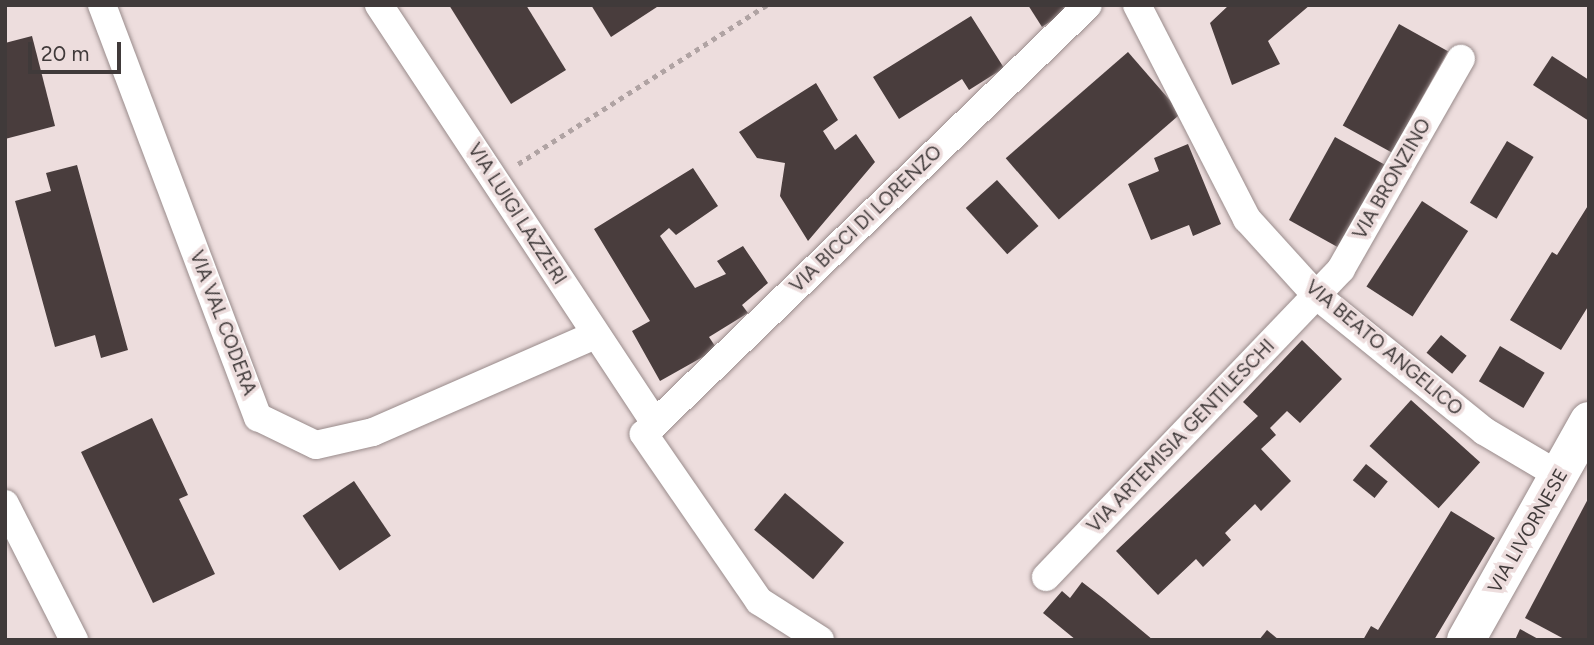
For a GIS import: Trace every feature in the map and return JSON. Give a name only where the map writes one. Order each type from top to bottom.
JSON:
[{"type":"main road","name":"VIA LIVORNESE","points":[[1466,640],[1589,421]]},
{"type":"street","name":"VIA VAL CODERA","points":[[102,5],[258,417],[316,445],[373,432],[596,335]]},
{"type":"street","name":"VIA LUIGI LAZZERI","points":[[379,5],[596,335],[649,428],[759,601],[820,640]]},
{"type":"street","name":"VIA BICCI DI LORENZO","points":[[649,428],[1088,5]]},
{"type":"street","name":"VIA BEATO ANGELICO","points":[[1146,10],[1247,219],[1316,295],[1484,431],[1560,476]]},
{"type":"street","name":"VIA BRONZINO","points":[[1316,295],[1341,270],[1461,59]]},
{"type":"street","name":"VIA ARTEMISIA GENTILESCHI","points":[[1046,577],[1316,295]]},
{"type":"street","points":[[5,504],[74,640]]},
{"type":"path","points":[[494,179],[767,5]]},
{"type":"building","points":[[449,5],[526,5],[566,70],[511,104]]},
{"type":"building","points":[[591,5],[660,5],[611,37]]},
{"type":"building","points":[[1028,5],[1062,5],[1066,11],[1042,27]]},
{"type":"building","points":[[1229,5],[1310,5],[1268,41],[1280,64],[1232,85],[1210,23]]},
{"type":"building","points":[[971,16],[1004,68],[969,90],[962,79],[899,119],[873,77]]},
{"type":"building","points":[[1399,24],[1448,51],[1392,153],[1343,125]]},
{"type":"building","points":[[32,36],[55,126],[5,139],[5,43]]},
{"type":"building","points":[[1128,52],[1181,113],[1059,219],[1006,158]]},
{"type":"building","points":[[1552,56],[1589,80],[1589,121],[1533,85]]},
{"type":"building","points":[[816,83],[838,120],[823,131],[835,150],[856,134],[875,162],[808,241],[780,196],[785,163],[757,158],[739,132]]},
{"type":"building","points":[[1335,137],[1385,165],[1339,248],[1289,220]]},
{"type":"building","points":[[1507,141],[1534,157],[1496,219],[1470,203]]},
{"type":"building","points":[[1188,144],[1221,224],[1193,236],[1189,225],[1151,240],[1128,184],[1159,171],[1154,158]]},
{"type":"building","points":[[77,165],[128,350],[101,358],[95,335],[55,347],[15,201],[51,191],[46,173]]},
{"type":"building","points":[[693,168],[718,206],[676,235],[669,228],[660,236],[695,288],[726,274],[717,261],[743,246],[768,283],[742,305],[748,313],[709,337],[717,349],[660,381],[632,331],[650,321],[594,229]]},
{"type":"building","points":[[997,180],[1038,226],[1007,254],[966,208]]},
{"type":"building","points":[[1422,201],[1468,231],[1413,316],[1366,287]]},
{"type":"building","points":[[1589,204],[1589,305],[1561,350],[1510,320],[1552,252],[1557,255]]},
{"type":"building","points":[[1441,335],[1467,356],[1452,374],[1427,353]]},
{"type":"building","points":[[1302,340],[1342,379],[1300,423],[1287,411],[1270,428],[1276,435],[1261,449],[1291,481],[1261,511],[1255,504],[1225,533],[1231,540],[1203,567],[1196,559],[1158,595],[1116,551],[1258,416],[1243,402]]},
{"type":"building","points":[[1500,346],[1545,373],[1523,408],[1479,381]]},
{"type":"building","points":[[1411,400],[1480,462],[1439,508],[1370,446]]},
{"type":"building","points":[[152,418],[188,495],[179,499],[215,574],[153,603],[81,452]]},
{"type":"building","points":[[1366,464],[1388,482],[1375,498],[1353,480]]},
{"type":"building","points":[[354,481],[391,536],[340,570],[303,516]]},
{"type":"building","points":[[785,493],[844,542],[813,579],[754,530]]},
{"type":"building","points":[[1589,497],[1589,640],[1566,640],[1525,618]]},
{"type":"building","points":[[1451,511],[1495,538],[1434,640],[1363,640],[1371,626],[1378,630]]},
{"type":"building","points":[[1082,582],[1153,640],[1076,640],[1043,613],[1062,591],[1070,598]]},
{"type":"building","points":[[1520,629],[1540,640],[1515,640]]},
{"type":"building","points":[[1267,630],[1279,640],[1259,640]]}]
